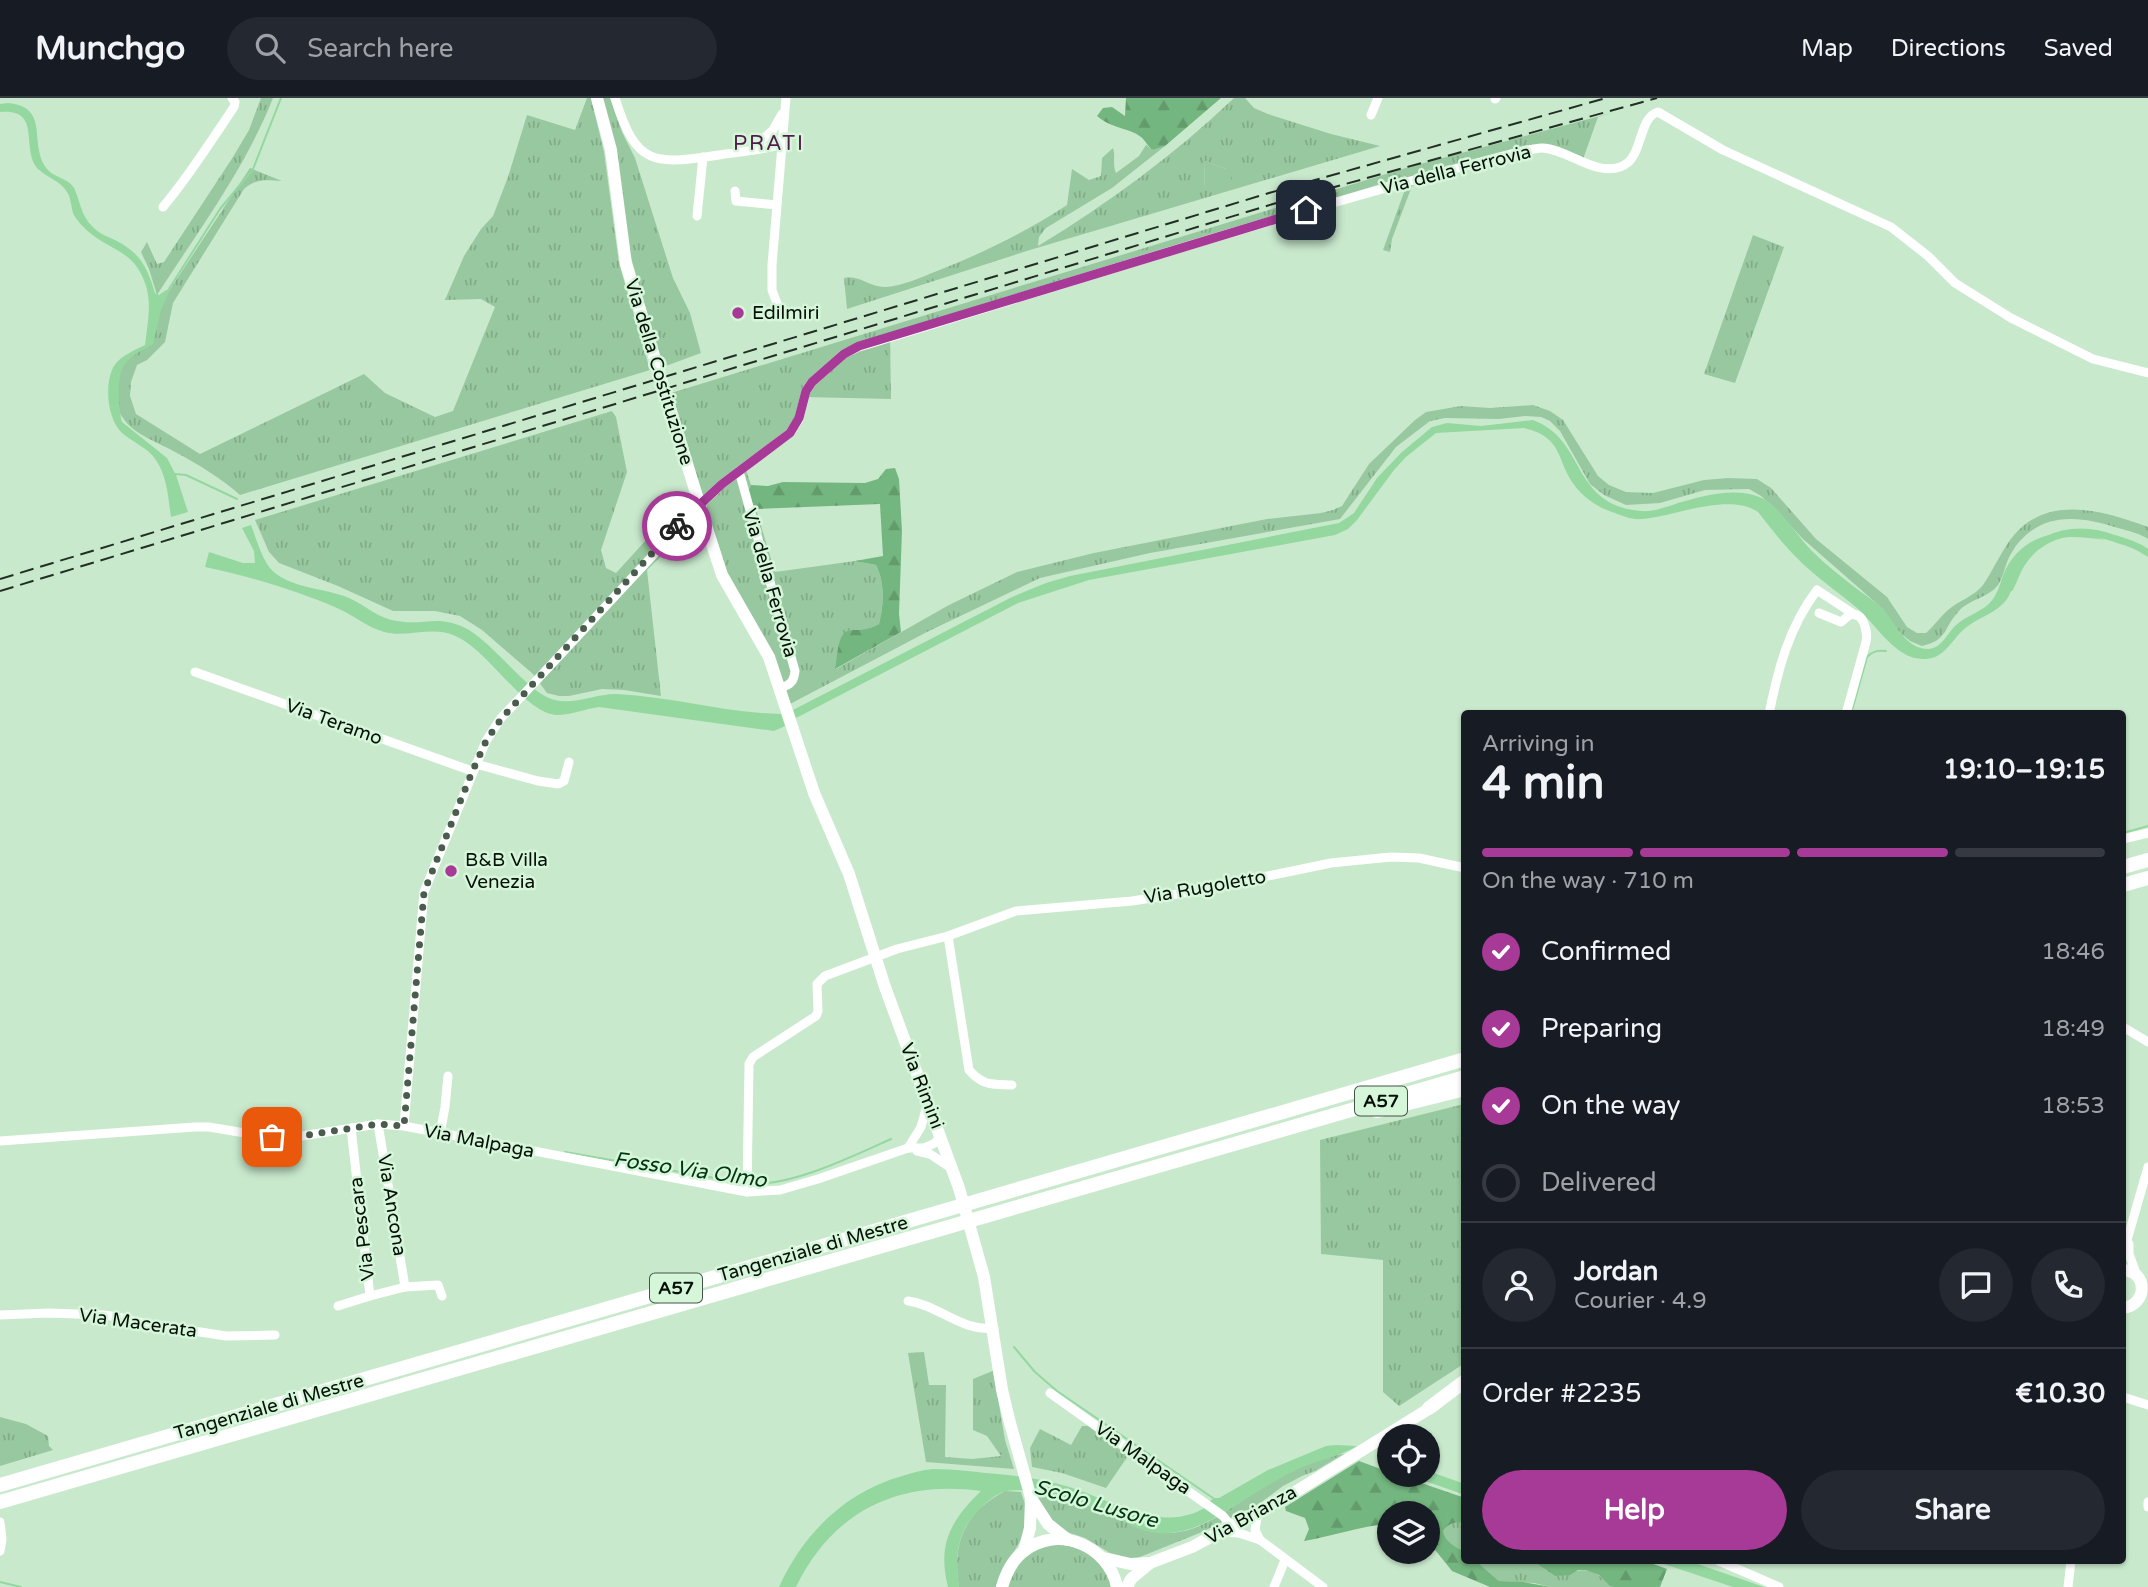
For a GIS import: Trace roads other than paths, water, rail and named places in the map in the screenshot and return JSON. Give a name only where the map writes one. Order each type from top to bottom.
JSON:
[{"type":"highway","points":[[2126,866],[2148,860]]},
{"type":"highway","points":[[2126,884],[2148,878]]},
{"type":"highway","name":"Tangenziale di Mestre","points":[[0,1485],[1461,1060]]},
{"type":"highway","name":"Tangenziale di Mestre","points":[[0,1502],[1461,1078]]},
{"type":"highway","name":"A57","points":[[1297,1126],[1312,1126],[1461,1090]]},
{"type":"highway","points":[[1429,1408],[1461,1384]]},
{"type":"main road","name":"Via della Costituzione","points":[[597,98],[611,150],[623,252],[649,344],[722,575],[762,642],[786,709]]},
{"type":"main road","name":"Via Rimini","points":[[786,709],[814,793],[849,874],[875,957],[959,1188],[984,1277],[1002,1390],[1030,1495]]},
{"type":"main road","points":[[2126,1308],[2143,1302],[2146,1286],[2129,1271]]},
{"type":"main road","points":[[1429,1408],[1461,1388]]},
{"type":"main road","name":"Via Brianza","points":[[1127,1587],[1150,1563],[1227,1530],[1349,1460],[1429,1408]]},
{"type":"main road","points":[[1030,1495],[1048,1524],[1068,1539],[1086,1545],[1103,1558],[1113,1573],[1117,1587]]},
{"type":"main road","points":[[1024,1551],[1030,1528],[1030,1495]]},
{"type":"main road","points":[[1002,1587],[1006,1572],[1024,1551],[1046,1541],[1068,1539]]},
{"type":"main road","name":"Via Brianza","points":[[1103,1558],[1130,1563],[1150,1563]]},
{"type":"street","points":[[163,206],[217,134],[234,107],[232,98]]},
{"type":"street","points":[[615,98],[629,137],[642,152],[662,161],[782,144]]},
{"type":"street","points":[[1371,115],[1378,98]]},
{"type":"street","points":[[758,146],[773,130],[785,103]]},
{"type":"street","points":[[782,317],[772,290],[785,103]]},
{"type":"street","name":"Via della Ferrovia","points":[[404,1126],[424,892],[486,741],[501,719],[679,525],[722,484],[790,433],[799,418],[806,391],[812,382],[844,354],[859,346],[1257,225],[1526,150],[1542,148],[1602,168],[1623,167],[1633,158],[1650,116],[1658,112],[1723,150],[1891,227],[1928,256],[1955,283],[2011,318],[2094,359],[2148,373]]},
{"type":"street","points":[[758,146],[773,154],[780,166]]},
{"type":"street","points":[[697,216],[703,157]]},
{"type":"street","points":[[735,191],[736,201],[776,205]]},
{"type":"street","name":"Via della Ferrovia","points":[[739,471],[795,671],[789,685],[780,688]]},
{"type":"street","points":[[1770,710],[1783,654],[1805,606],[1817,590],[1865,624],[1867,639],[1847,710]]},
{"type":"street","points":[[1819,613],[1841,622],[1850,615],[1855,615]]},
{"type":"street","name":"Via Teramo","points":[[195,672],[474,768],[558,784],[564,781],[569,762]]},
{"type":"street","points":[[2126,838],[2148,832]]},
{"type":"street","name":"Via Rugoletto","points":[[747,1186],[750,1064],[753,1057],[816,1016],[816,990],[820,979],[834,971],[897,949],[948,936],[1016,911],[1132,901],[1331,863],[1391,857],[1419,858],[1461,867]]},
{"type":"street","points":[[948,936],[969,1070],[977,1079],[988,1084],[1012,1085]]},
{"type":"street","points":[[2126,1029],[2148,1042]]},
{"type":"street","points":[[440,1133],[448,1076]]},
{"type":"street","points":[[928,1102],[921,1127],[908,1149],[929,1154],[951,1168]]},
{"type":"street","name":"Via Malpaga","points":[[0,1141],[195,1127],[289,1138],[378,1124],[404,1126],[780,1190],[908,1149],[929,1146],[935,1143],[940,1134]]},
{"type":"street","name":"Via Ancona","points":[[378,1124],[405,1287]]},
{"type":"street","name":"Via Pescara","points":[[338,1306],[370,1296],[351,1128]]},
{"type":"street","points":[[2126,1244],[2148,1167]]},
{"type":"street","points":[[2129,1271],[2130,1231]]},
{"type":"street","points":[[370,1296],[405,1287],[438,1286],[442,1296]]},
{"type":"street","points":[[908,1301],[920,1303],[966,1326],[984,1330],[994,1328]]},
{"type":"street","name":"Via Macerata","points":[[0,1315],[103,1315],[143,1324],[226,1336],[275,1335]]},
{"type":"street","name":"Via Malpaga","points":[[1050,1393],[1223,1516],[1227,1530]]},
{"type":"street","points":[[2126,1399],[2148,1405]]},
{"type":"street","points":[[2148,1502],[2148,1507]]},
{"type":"street","points":[[1258,1512],[1255,1530],[1260,1540]]},
{"type":"street","points":[[0,1550],[1,1525]]},
{"type":"street","points":[[1227,1530],[1260,1540],[1319,1586]]},
{"type":"street","points":[[1274,1587],[1285,1560]]},
{"type":"street","points":[[1725,1564],[1779,1587]]},
{"type":"street","points":[[2068,1587],[2071,1564]]},
{"type":"water","points":[[0,104],[21,106],[30,112],[37,129],[42,160],[51,173],[74,188],[88,222],[137,255],[149,275],[155,293],[159,295],[166,290],[169,292],[161,310],[153,344],[124,365],[119,381],[119,408],[122,422],[167,458],[176,475],[188,512],[171,517],[161,469],[149,452],[122,433],[110,410],[108,391],[114,366],[124,356],[145,345],[149,299],[144,281],[130,259],[96,238],[83,226],[73,213],[64,188],[38,169],[33,161],[26,123],[22,116],[13,112],[0,112]]},
{"type":"water","points":[[1533,420],[1550,429],[1563,442],[1590,485],[1602,497],[1618,506],[1650,511],[1725,493],[1760,497],[1781,513],[1818,557],[1880,606],[1901,634],[1920,648],[1937,647],[1959,622],[1989,603],[1998,591],[2008,565],[2027,544],[2051,534],[2065,533],[2106,540],[2065,537],[2042,543],[2023,560],[2009,596],[2003,604],[1968,626],[1943,652],[1923,659],[1913,657],[1895,647],[1857,608],[1803,564],[1758,512],[1746,506],[1716,505],[1654,517],[1628,517],[1603,508],[1583,495],[1569,476],[1553,444],[1537,432],[1524,428],[1436,433],[1394,470],[1357,520],[1348,529],[1335,535],[1089,580],[1018,603],[796,718],[793,710],[1012,597],[1046,583],[1339,523],[1354,513],[1377,478],[1402,452],[1432,427],[1447,423],[1481,426]]},
{"type":"water","points":[[251,525],[267,564],[283,578],[339,594],[390,620],[440,621],[458,625],[479,637],[534,689],[555,700],[570,701],[610,694],[639,696],[740,711],[781,714],[785,726],[774,731],[599,707],[562,715],[544,712],[519,692],[479,652],[453,635],[436,632],[384,632],[305,595],[205,567],[209,552],[243,563],[255,563],[254,551],[242,528]]},
{"type":"water","name":"Scolo Lusore","points":[[1326,1446],[1357,1446],[1298,1469],[1203,1524],[1170,1533],[1140,1529],[1095,1508],[1063,1498],[1038,1492],[1002,1492],[982,1506],[964,1529],[957,1557],[959,1587],[948,1587],[944,1558],[946,1545],[954,1523],[981,1491],[922,1491],[896,1497],[871,1506],[849,1520],[829,1538],[796,1587],[779,1587],[813,1533],[844,1504],[881,1483],[917,1472],[933,1469],[1032,1478],[1066,1486],[1139,1513],[1176,1517],[1194,1513],[1212,1503],[1210,1501],[1214,1498],[1219,1498],[1268,1470]]},
{"type":"water","points":[[1440,1475],[1461,1483],[1461,1494],[1440,1486]]},
{"type":"water","points":[[1664,1564],[1698,1564],[1764,1587],[1733,1587]]},
{"type":"waterway","points":[[167,292],[220,209],[253,169],[281,98]]},
{"type":"waterway","points":[[175,474],[186,475],[237,499]]},
{"type":"waterway","points":[[2010,588],[2020,566],[2031,552],[2040,544],[2063,534],[2100,534],[2131,544],[2148,553]]},
{"type":"waterway","points":[[1852,710],[1867,657],[1876,651],[1886,651]]},
{"type":"waterway","points":[[2126,832],[2148,826]]},
{"type":"waterway","name":"Fosso Via Olmo","points":[[749,1184],[802,1175],[840,1162],[891,1139]]},
{"type":"waterway","name":"Fosso Via Olmo","points":[[565,1152],[744,1183]]},
{"type":"waterway","name":"Fosso Via Olmo","points":[[1014,1347],[1035,1372],[1057,1391],[1213,1498]]},
{"type":"waterway","points":[[0,1582],[21,1587]]},
{"type":"railway","points":[[0,579],[1269,193],[1606,98]]},
{"type":"railway","points":[[0,591],[1273,204],[1657,98]]},
{"type":"place","name":"Edilmiri","points":[[738,313]]},
{"type":"place","name":"B&B Villa Venezia","points":[[451,871]]},
{"type":"district","name":"PRATI","points":[[769,143]]}]
